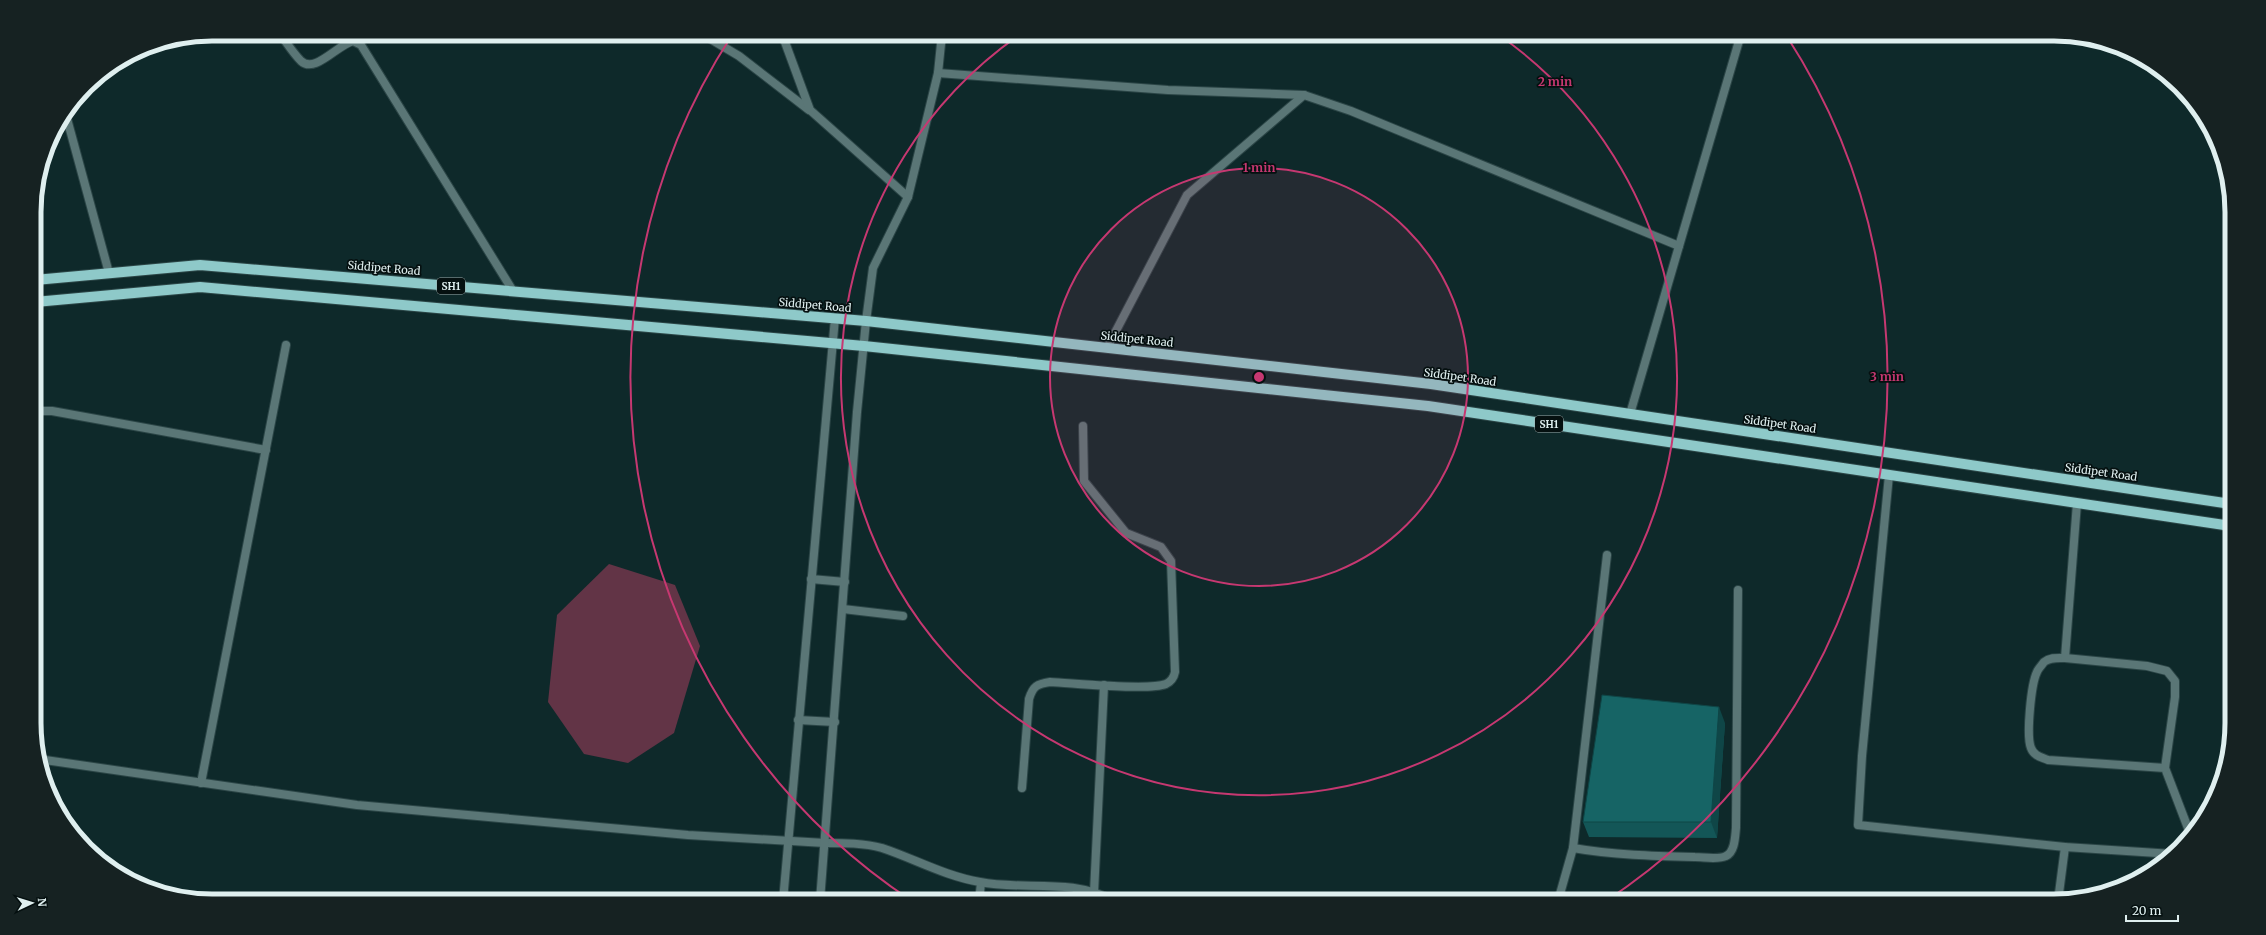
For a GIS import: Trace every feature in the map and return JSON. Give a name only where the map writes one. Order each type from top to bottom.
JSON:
[{"type":"main road","name":"Siddipet Road","points":[[41,279],[200,265],[866,321],[1431,384],[2225,503]]},
{"type":"main road","name":"SH1","points":[[41,301],[200,287],[864,346],[1428,406],[2225,525]]},
{"type":"street","points":[[286,41],[302,62],[309,65],[317,64],[344,43],[353,41],[360,45],[513,291]]},
{"type":"street","points":[[714,41],[739,56],[810,110],[908,197]]},
{"type":"street","points":[[785,41],[810,110]]},
{"type":"street","points":[[821,894],[866,321],[873,268],[908,197],[938,73],[941,41]]},
{"type":"street","points":[[1630,414],[1739,41]]},
{"type":"street","points":[[938,73],[1168,90],[1304,95],[1351,111],[1679,246]]},
{"type":"street","points":[[1107,348],[1187,195],[1304,95]]},
{"type":"street","points":[[68,121],[109,273]]},
{"type":"street","points":[[784,894],[835,318]]},
{"type":"street","points":[[201,783],[286,344]]},
{"type":"street","points":[[41,411],[52,411],[266,450]]},
{"type":"street","points":[[1022,788],[1029,698],[1032,688],[1039,683],[1050,682],[1146,686],[1166,684],[1173,679],[1175,659],[1171,561],[1161,547],[1126,533],[1084,481],[1083,426]]},
{"type":"street","points":[[1889,475],[1862,756],[1858,826],[2065,847],[2165,853]]},
{"type":"street","points":[[2065,658],[2077,503]]},
{"type":"street","points":[[1560,894],[1573,848],[1607,555]]},
{"type":"street","points":[[811,579],[845,582]]},
{"type":"street","points":[[1573,848],[1600,853],[1678,857],[1726,856],[1731,852],[1736,828],[1738,590]]},
{"type":"street","points":[[843,609],[903,616]]},
{"type":"street","points":[[2165,768],[2048,760],[2037,756],[2031,749],[2029,740],[2032,694],[2037,672],[2045,662],[2052,658],[2065,658],[2147,666],[2167,671],[2175,681],[2175,697],[2165,768],[2188,829]]},
{"type":"street","points":[[45,760],[356,805],[688,835],[857,844],[882,848],[954,876],[981,883],[1078,887],[1094,893],[1104,685]]},
{"type":"street","points":[[798,720],[835,722]]},
{"type":"street","points":[[2059,894],[2065,847]]},
{"type":"street","points":[[980,894],[981,883]]},
{"type":"shaded area","points":[[609,564],[675,585],[700,646],[674,733],[628,763],[584,754],[548,702],[557,615]]},
{"type":"building","points":[[1602,695],[1719,707],[1711,822],[1583,822]]}]
